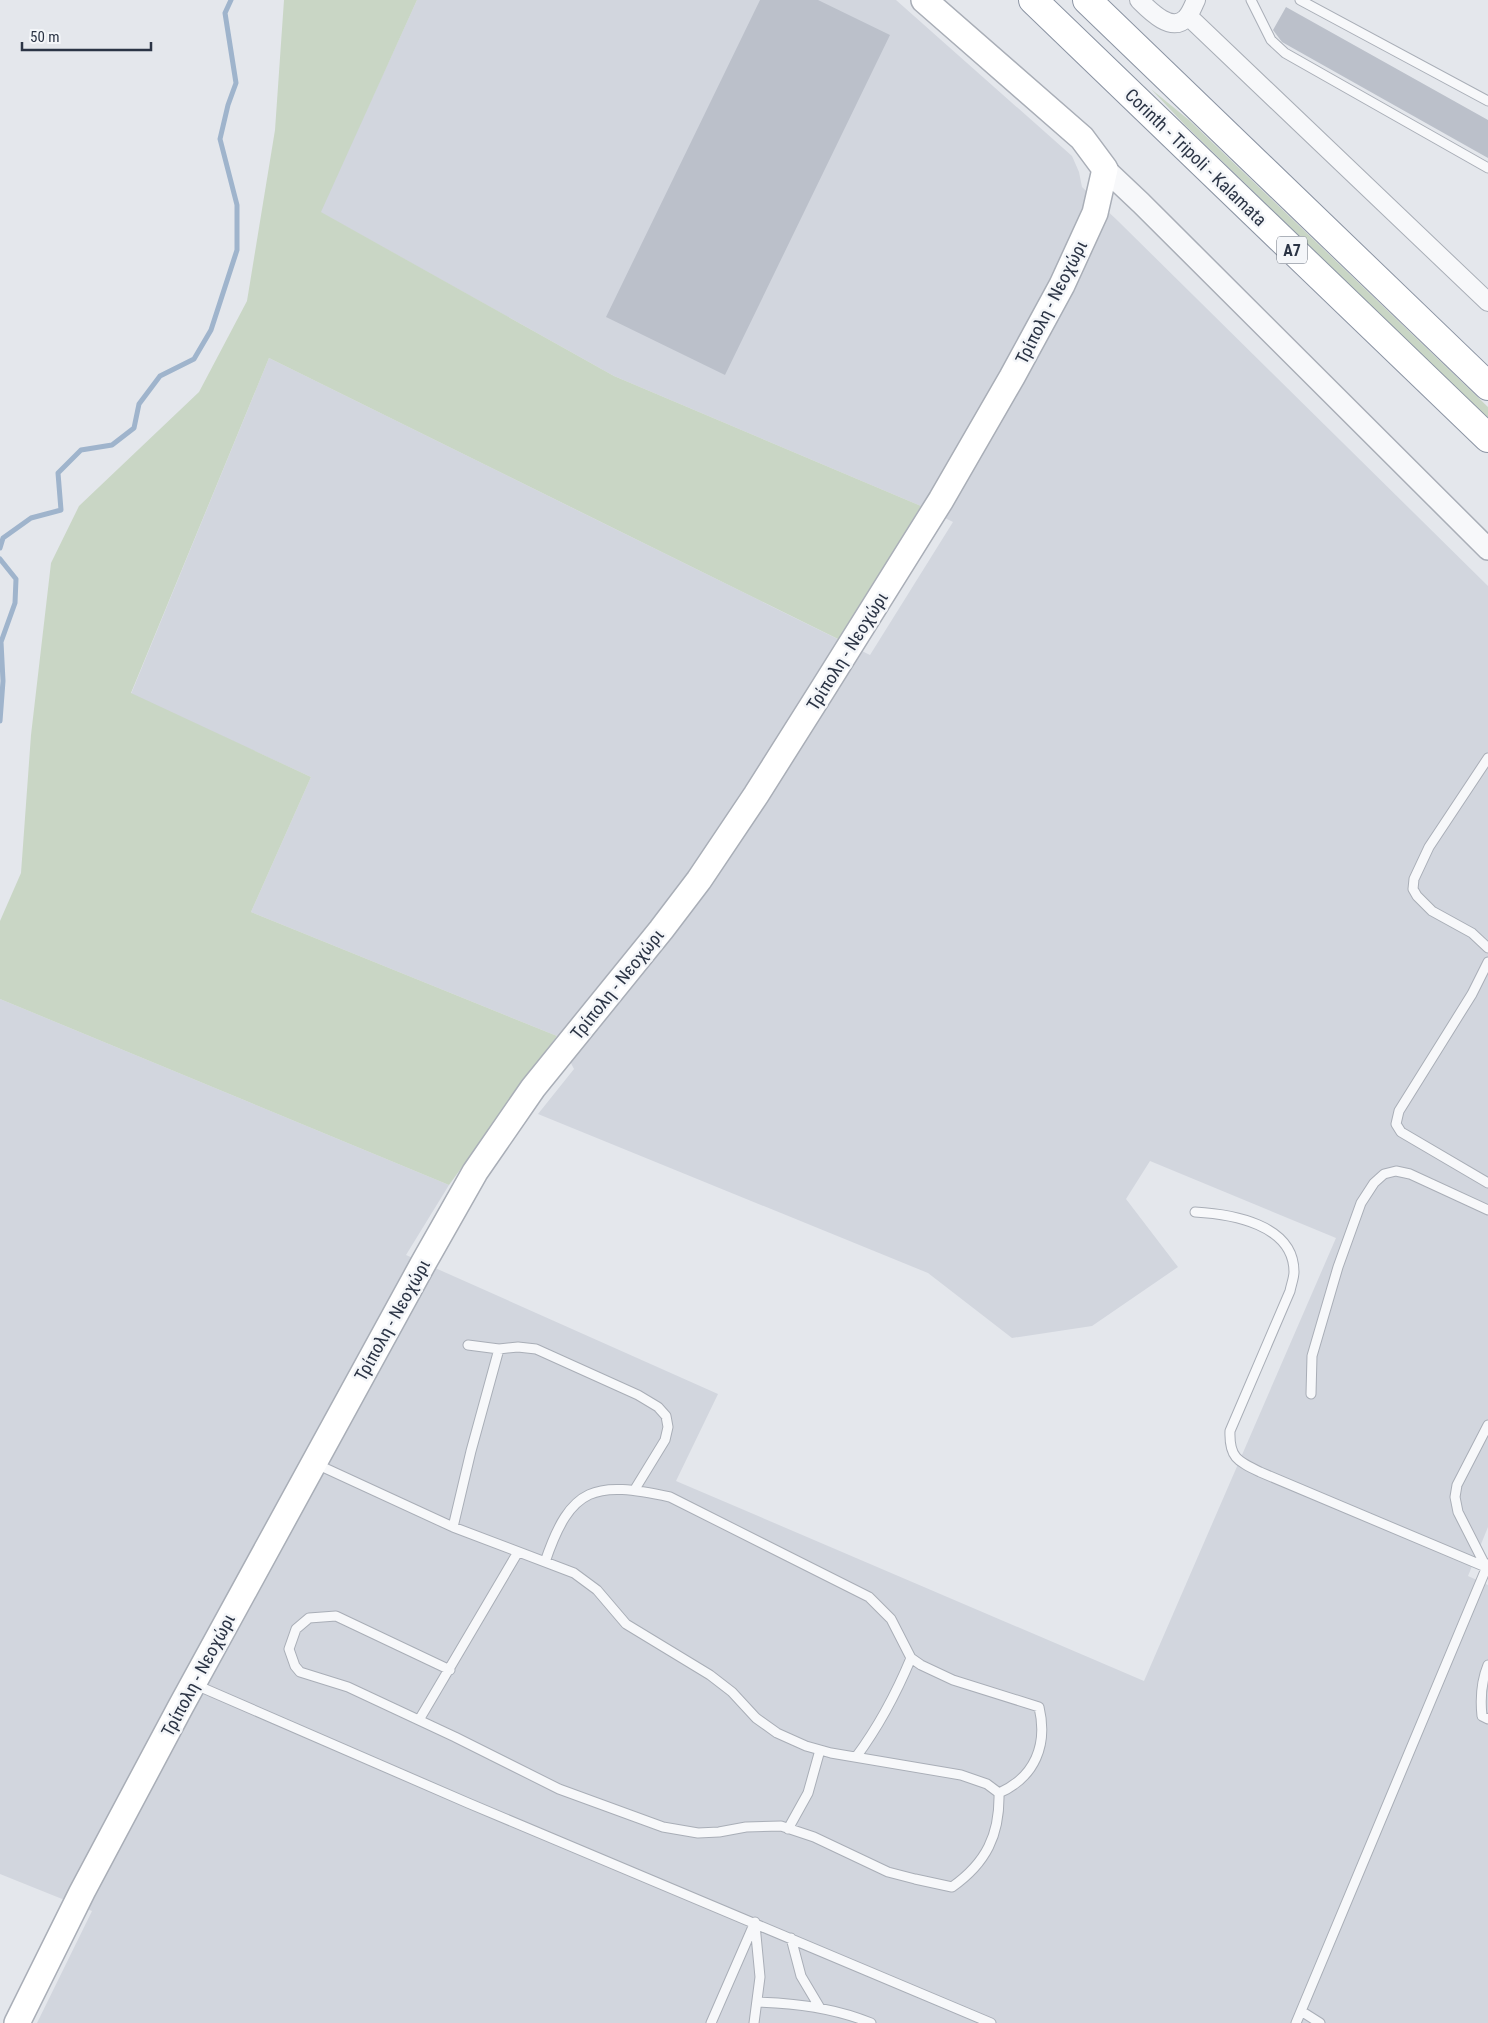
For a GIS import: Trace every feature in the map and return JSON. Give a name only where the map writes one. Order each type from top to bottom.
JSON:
[{"type":"highway","name":"Corinth - Tripoli - Kalamata","points":[[1033,0],[1488,438]]},
{"type":"highway","name":"Α7","points":[[1088,0],[1488,386]]},
{"type":"main road","points":[[924,0],[1082,138],[1105,169]]},
{"type":"main road","name":"Τρίπολη - Νεοχώρι","points":[[17,2023],[82,1892],[475,1172],[533,1088],[661,930],[720,851],[822,692],[941,500],[1012,377],[1062,285],[1095,214],[1105,169]]},
{"type":"street","points":[[1139,0],[1159,18],[1168,22],[1179,22],[1188,16],[1196,0]]},
{"type":"street","points":[[1188,16],[1488,302]]},
{"type":"street","points":[[1105,169],[1488,549]]},
{"type":"lane","points":[[1300,0],[1488,101]]},
{"type":"lane","points":[[1255,1],[1271,40],[1285,53],[1488,168]]},
{"type":"lane","points":[[1488,758],[1429,847],[1414,878],[1413,889],[1417,896],[1432,911],[1472,933],[1488,948]]},
{"type":"lane","points":[[1488,962],[1472,994],[1399,1111],[1396,1124],[1401,1132],[1488,1183]]},
{"type":"lane","points":[[1311,1394],[1312,1356],[1338,1266],[1361,1204],[1374,1183],[1384,1174],[1396,1171],[1410,1174],[1488,1210]]},
{"type":"lane","points":[[1195,1212],[1223,1214],[1269,1230],[1288,1247],[1294,1272],[1290,1291],[1230,1431],[1229,1445],[1233,1455],[1243,1464],[1260,1472],[1487,1566]]},
{"type":"lane","points":[[468,1345],[499,1349],[518,1347],[536,1349],[638,1395],[658,1407],[666,1416],[668,1427],[665,1440],[635,1490]]},
{"type":"lane","points":[[453,1527],[471,1451],[499,1349]]},
{"type":"lane","points":[[1487,1566],[1458,1512],[1455,1497],[1457,1485],[1488,1425]]},
{"type":"lane","points":[[314,1464],[453,1527],[574,1573],[597,1590],[626,1624],[710,1675],[732,1692],[756,1718],[777,1733],[820,1750],[961,1775],[987,1784],[999,1793]]},
{"type":"lane","points":[[544,1562],[563,1521],[573,1505],[585,1495],[606,1490],[635,1490],[670,1497],[869,1597],[892,1619],[911,1658],[953,1680],[1039,1707],[1043,1732],[1037,1756],[1026,1775],[999,1793]]},
{"type":"lane","points":[[419,1720],[518,1552]]},
{"type":"lane","points":[[1296,2023],[1487,1566]]},
{"type":"lane","points":[[450,1670],[336,1616],[309,1618],[296,1629],[289,1649],[295,1666],[300,1672],[348,1687],[559,1789],[663,1827],[698,1833],[719,1832],[746,1827],[781,1826],[814,1837],[888,1872],[915,1880],[952,1887],[972,1871],[988,1850],[998,1823],[999,1793]]},
{"type":"lane","points":[[856,1757],[888,1709],[911,1658]]},
{"type":"lane","points":[[1488,1665],[1483,1678],[1481,1703],[1482,1716],[1488,1719]]},
{"type":"lane","points":[[194,1684],[468,1803],[992,2023]]},
{"type":"lane","points":[[788,1829],[808,1793],[820,1750]]},
{"type":"lane","points":[[754,2023],[760,1977],[755,1922]]},
{"type":"lane","points":[[712,2023],[755,1922]]},
{"type":"lane","points":[[791,1938],[801,1976],[820,2008]]},
{"type":"lane","points":[[757,2002],[799,2004],[871,2023]]},
{"type":"lane","points":[[1301,2011],[1320,2023]]},
{"type":"shaded area","points":[[417,0],[896,0],[1072,156],[1079,172],[1082,187],[1488,586],[1488,1527],[1468,1576],[1488,1585],[1488,2023],[37,2023],[92,1911],[0,1874],[0,999],[449,1185],[406,1255],[718,1394],[676,1481],[1144,1681],[1336,1238],[1150,1161],[1126,1199],[1178,1267],[1092,1326],[1012,1338],[928,1273],[538,1114],[574,1069],[557,1036],[251,912],[311,777],[131,694],[269,358],[870,655],[953,522],[921,506],[614,376],[320,212]]},
{"type":"green space","points":[[284,0],[417,0],[321,212],[614,376],[921,506],[840,640],[269,358],[131,693],[311,777],[251,912],[557,1036],[449,1185],[0,999],[0,921],[21,873],[31,735],[51,563],[79,506],[199,392],[247,301],[275,130]]},
{"type":"green space","points":[[1151,89],[1189,120],[1488,407],[1488,419],[1184,124]]},
{"type":"building","points":[[760,0],[818,0],[890,35],[725,375],[606,317]]},
{"type":"building","points":[[1286,7],[1488,120],[1488,158],[1282,42],[1273,30]]},
{"type":"waterway","points":[[0,548],[3,538],[31,518],[61,510],[58,473],[81,450],[112,445],[134,428],[139,404],[160,376],[194,359],[211,330],[237,250],[237,205],[220,139],[228,105],[236,83],[225,13],[231,0]]},
{"type":"waterway","points":[[0,559],[16,579],[15,603],[1,642],[3,681],[0,721]]}]
